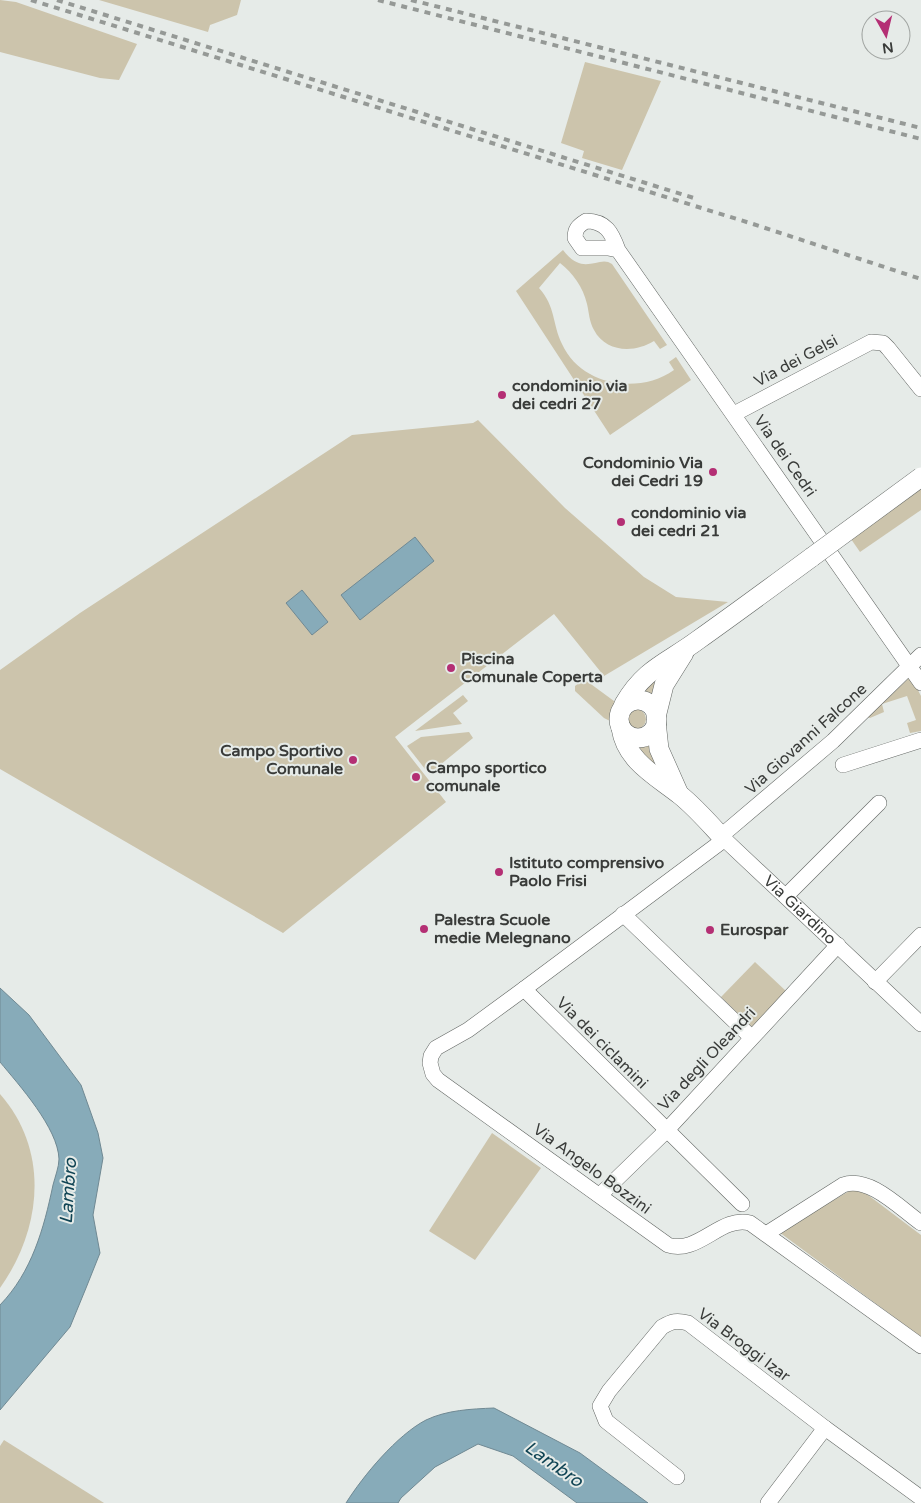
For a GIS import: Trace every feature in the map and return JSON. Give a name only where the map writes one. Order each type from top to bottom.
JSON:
[{"type":"street","name":"Via dei Cedri","points":[[618,250],[734,414],[915,659],[921,683]]},
{"type":"street","name":"Via dei Gelsi","points":[[734,414],[864,344],[876,342],[888,348],[921,388]]},
{"type":"street","name":"Via Giardino","points":[[921,477],[687,648],[646,675],[624,704],[620,715],[624,744],[630,754],[654,776],[680,795],[921,1024]]},
{"type":"street","name":"Via Giardino","points":[[680,795],[659,749],[656,719],[664,685],[687,648]]},
{"type":"street","name":"Via Giovanni Falcone","points":[[430,1063],[431,1056],[436,1048],[464,1033],[524,990],[723,837],[833,740],[904,672],[915,659]]},
{"type":"street","points":[[621,728],[630,736],[642,737],[652,730],[656,719],[655,711],[647,702],[635,699],[624,704]]},
{"type":"street","points":[[842,764],[921,740]]},
{"type":"street","points":[[786,896],[879,803]]},
{"type":"street","points":[[623,914],[751,1037]]},
{"type":"street","points":[[875,982],[921,935]]},
{"type":"street","name":"Via degli Oleandri","points":[[600,1195],[666,1130],[838,945]]},
{"type":"street","name":"Via dei ciclamini","points":[[524,990],[742,1204]]},
{"type":"street","name":"Via Angelo Bozzini","points":[[430,1063],[433,1074],[438,1080],[671,1246],[691,1244],[735,1222],[752,1224],[766,1234]]},
{"type":"street","points":[[921,1223],[869,1185],[855,1183],[844,1185],[766,1234],[921,1346]]},
{"type":"street","name":"Via Broggi Izar","points":[[677,1477],[606,1421],[600,1406],[609,1391],[662,1327],[672,1321],[688,1323],[825,1428],[921,1498]]},
{"type":"street","points":[[768,1502],[825,1428]]},
{"type":"shaded area","points":[[0,0],[16,2],[137,44],[119,80],[100,78],[0,52]]},
{"type":"shaded area","points":[[99,0],[241,0],[237,15],[210,25],[208,32]]},
{"type":"shaded area","points":[[585,62],[661,81],[622,170],[582,158],[584,151],[561,143]]},
{"type":"shaded area","points":[[563,250],[578,263],[607,262],[612,264],[667,345],[660,349],[654,341],[638,348],[621,349],[613,347],[599,338],[592,327],[587,304],[580,286],[569,271],[560,263],[539,288],[551,309],[562,344],[571,358],[583,369],[597,377],[612,382],[628,384],[660,378],[674,370],[669,362],[676,357],[691,380],[610,435],[516,291]]},
{"type":"shaded area","points":[[478,420],[565,508],[644,577],[676,597],[728,602],[604,676],[554,614],[395,737],[446,802],[283,933],[0,769],[0,670],[80,613],[352,435],[473,423]]},
{"type":"shaded area","points":[[921,487],[921,510],[860,552],[851,539]]},
{"type":"shaded area","points":[[670,662],[652,699],[637,694]]},
{"type":"shaded area","points":[[584,679],[618,704],[614,723],[604,718],[575,691],[575,686]]},
{"type":"shaded area","points":[[908,679],[912,679],[921,696],[921,731],[910,733],[907,723],[916,720],[907,696],[882,704],[884,712],[870,718],[867,717]]},
{"type":"shaded area","points":[[463,695],[468,701],[453,713],[462,724],[415,731]]},
{"type":"shaded area","points":[[632,709],[640,709],[646,715],[646,723],[640,729],[632,729],[626,723],[626,715]]},
{"type":"shaded area","points":[[469,732],[473,738],[429,774],[407,746],[421,737]]},
{"type":"shaded area","points":[[648,740],[661,772],[644,760],[635,742]]},
{"type":"shaded area","points":[[755,962],[787,992],[753,1028],[721,997]]},
{"type":"shaded area","points":[[0,1094],[16,1116],[27,1140],[33,1165],[34,1190],[32,1216],[25,1241],[14,1265],[0,1288]]},
{"type":"shaded area","points":[[492,1133],[541,1168],[475,1260],[429,1231]]},
{"type":"shaded area","points":[[851,1190],[864,1192],[921,1235],[921,1337],[779,1232]]},
{"type":"shaded area","points":[[4,1440],[104,1503],[0,1503],[0,1446]]},
{"type":"water","points":[[415,537],[434,561],[360,620],[341,595]]},
{"type":"water","points":[[302,590],[328,622],[312,635],[286,603]]},
{"type":"water","name":"Lambro","points":[[0,988],[29,1015],[81,1085],[98,1133],[103,1158],[93,1215],[100,1253],[86,1288],[70,1327],[0,1410],[0,1305],[21,1278],[35,1249],[41,1233],[59,1159],[57,1147],[45,1121],[0,1062]]},
{"type":"water","name":"Lambro","points":[[494,1408],[580,1453],[648,1503],[577,1503],[513,1456],[478,1444],[435,1467],[398,1503],[346,1503],[382,1457],[415,1427],[426,1420],[442,1414]]},
{"type":"railway","points":[[31,0],[753,224],[921,279]]},
{"type":"railway","points":[[57,0],[697,199]]},
{"type":"railway","points":[[378,0],[921,139]]},
{"type":"railway","points":[[411,0],[921,128]]},
{"type":"place","name":"condominio via dei cedri 27","points":[[502,395]]},
{"type":"place","name":"Condominio Via dei Cedri 19","points":[[713,472]]},
{"type":"place","name":"condominio via dei cedri 21","points":[[621,522]]},
{"type":"place","name":"Piscina Comunale Coperta","points":[[451,668]]},
{"type":"place","name":"Campo Sportivo Comunale","points":[[353,760]]},
{"type":"place","name":"Campo sportico comunale","points":[[416,777]]},
{"type":"place","name":"Istituto comprensivo Paolo Frisi","points":[[499,872]]},
{"type":"place","name":"Palestra Scuole medie Melegnano","points":[[424,929]]},
{"type":"place","name":"Eurospar","points":[[710,930]]}]
